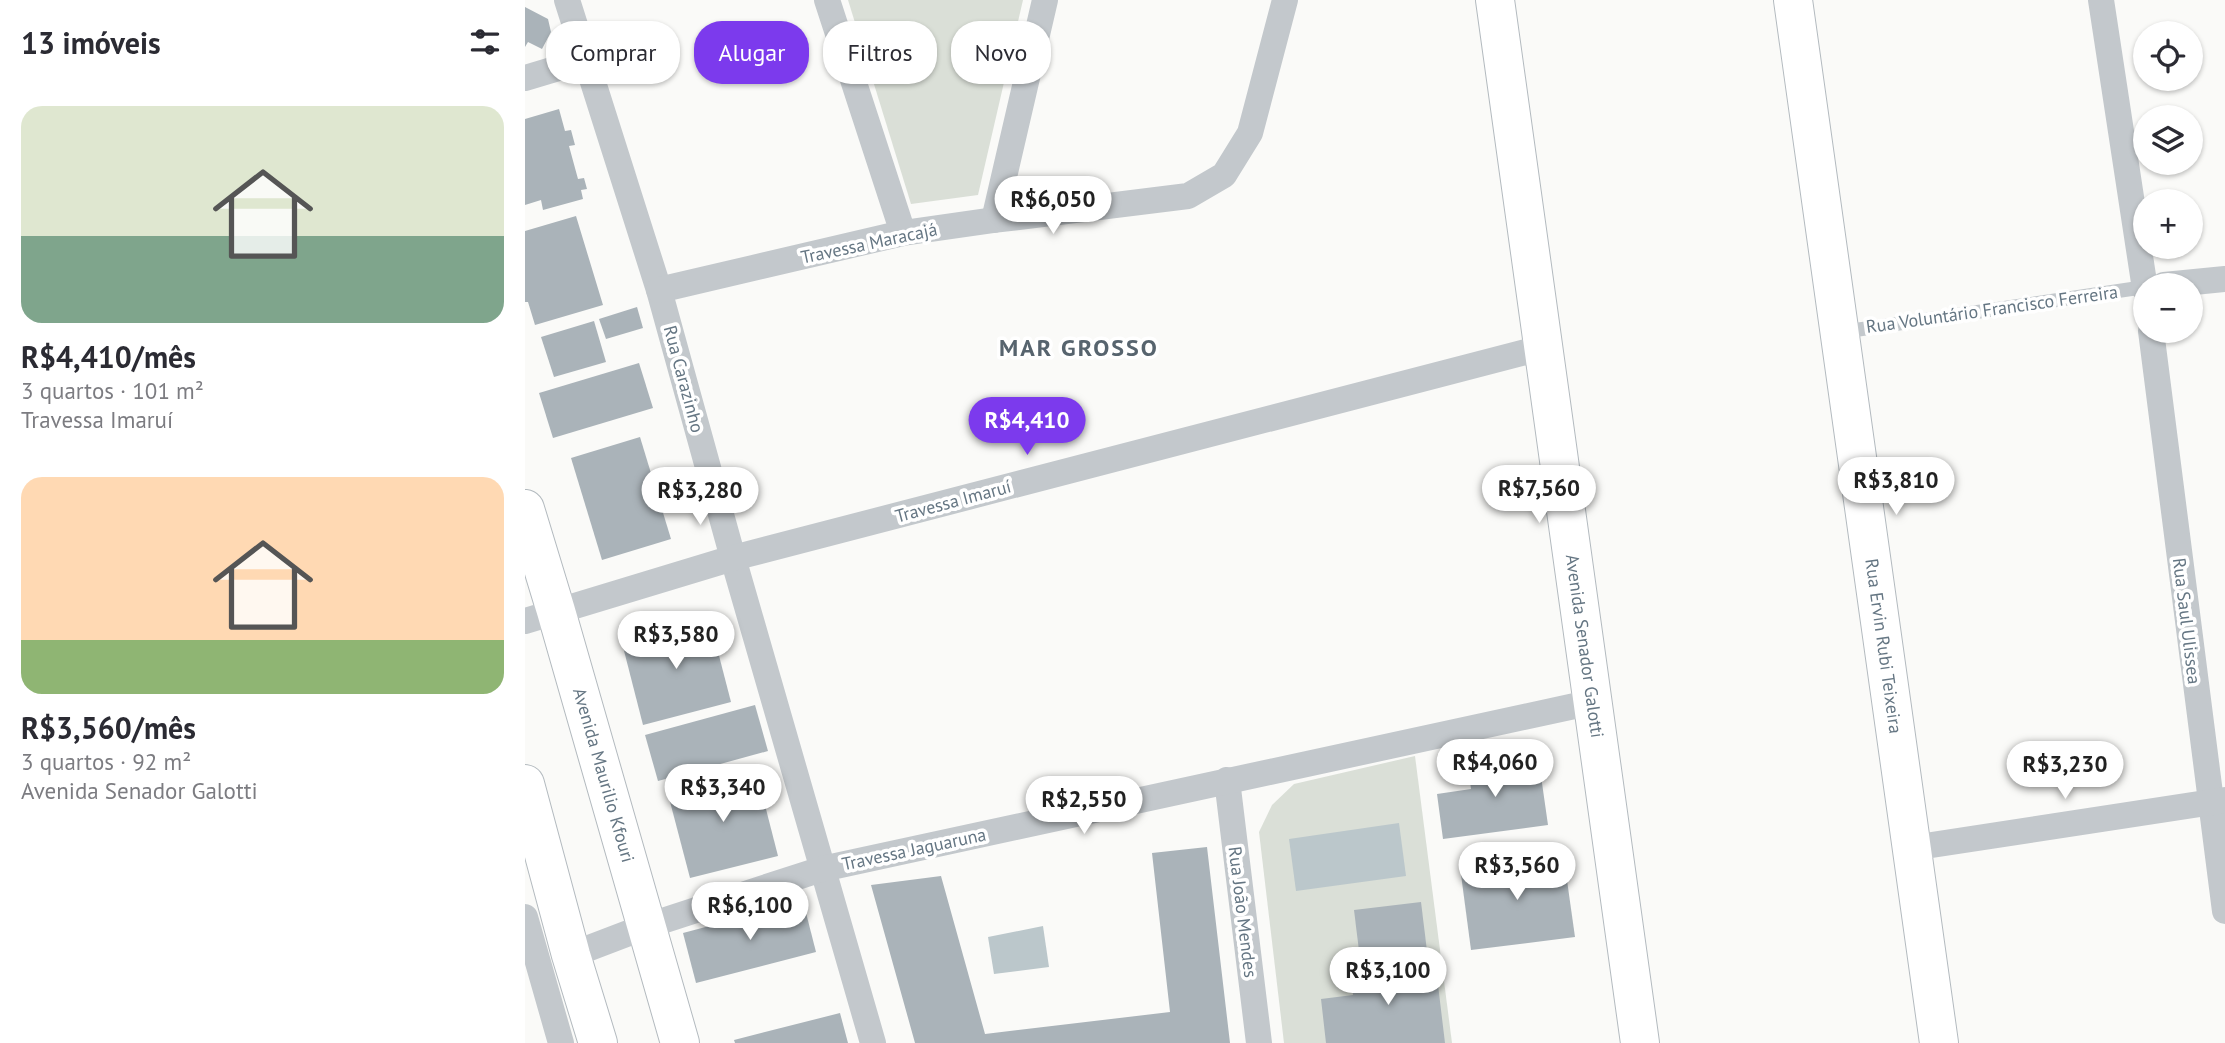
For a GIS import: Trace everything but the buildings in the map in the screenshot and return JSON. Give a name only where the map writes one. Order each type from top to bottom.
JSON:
[{"type":"main road","name":"Avenida Senador Galotti","points":[[1495,0],[1640,1043]]},
{"type":"main road","name":"Rua Ervin Rubi Teixeira","points":[[1793,0],[1939,1043]]},
{"type":"main road","name":"Avenida Maurilio Kfouri","points":[[525,509],[541,616],[647,926],[680,1043]]},
{"type":"main road","points":[[525,784],[571,955],[598,1043]]},
{"type":"street","name":"Rua Carazinho","points":[[567,0],[573,21]]},
{"type":"street","points":[[827,0],[903,233]]},
{"type":"street","points":[[994,219],[1045,0]]},
{"type":"street","name":"Travessa Maracajá","points":[[659,290],[903,233],[994,219],[1188,196],[1224,175],[1250,133],[1285,0]]},
{"type":"street","points":[[2101,0],[2143,273]]},
{"type":"street","points":[[525,78],[546,72]]},
{"type":"street","name":"Rua Carazinho","points":[[593,84],[659,290],[873,1043]]},
{"type":"street","points":[[2203,281],[2225,279]]},
{"type":"street","name":"Rua Saul Ulissea","points":[[2153,343],[2218,801],[2225,911]]},
{"type":"street","name":"Travessa Imaruí","points":[[541,616],[733,558],[1545,347]]},
{"type":"street","name":"Travessa Jaguaruna","points":[[571,955],[647,926],[823,870],[1593,702]]},
{"type":"street","name":"Rua João Mendes","points":[[1227,780],[1259,1043]]},
{"type":"street","points":[[1912,848],[2218,801]]},
{"type":"street","points":[[525,917],[561,1043]]},
{"type":"lane","name":"Rua Voluntário Francisco Ferreira","points":[[1839,332],[2133,290]]},
{"type":"shaded area","points":[[848,0],[1023,0],[1018,21],[951,21],[951,84],[1004,84],[978,195],[911,204],[874,84],[937,84],[937,21],[854,21]]},
{"type":"shaded area","points":[[1415,756],[1452,1043],[1284,1043],[1259,832],[1272,805],[1294,784]]},
{"type":"shaded area","points":[[1399,823],[1406,876],[1296,891],[1289,839]]},
{"type":"shaded area","points":[[1043,926],[1049,967],[994,974],[988,937]]},
{"type":"district","name":"MAR GROSSO","points":[[1079,347]]}]
